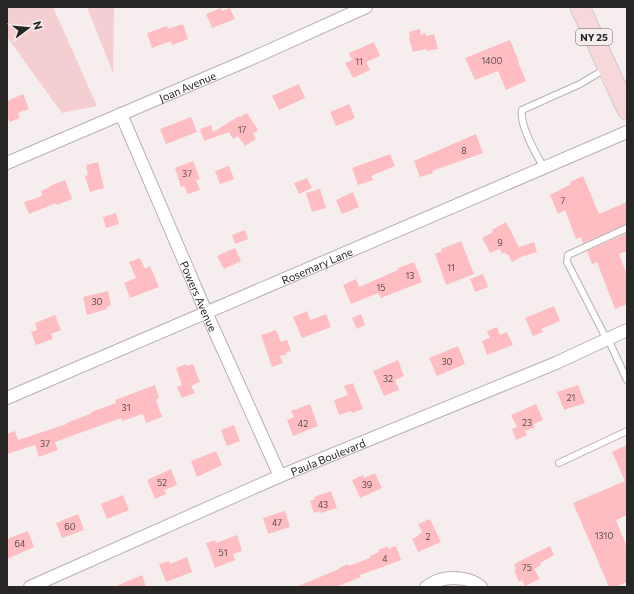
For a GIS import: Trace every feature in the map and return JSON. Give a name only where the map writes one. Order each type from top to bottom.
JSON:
[{"type":"main road","name":"NY 25","points":[[580,7],[608,67],[622,86],[627,110]]},
{"type":"street","name":"Joan Avenue","points":[[7,164],[248,60],[366,7]]},
{"type":"street","name":"Powers Avenue","points":[[122,114],[206,312],[280,476]]},
{"type":"street","name":"Rosemary Lane","points":[[7,398],[627,132]]},
{"type":"street","name":"Paula Boulevard","points":[[30,587],[280,476],[556,363],[627,330]]},
{"type":"street","points":[[426,587],[441,580],[459,578],[478,584],[481,587]]},
{"type":"lane","points":[[544,168],[531,144],[522,121],[522,110],[580,84],[608,67]]},
{"type":"lane","points":[[627,228],[568,255],[567,262],[627,380]]},
{"type":"lane","points":[[559,463],[627,431]]},
{"type":"shaded area","points":[[7,7],[53,7],[97,106],[62,113],[7,37]]},
{"type":"shaded area","points":[[87,7],[114,7],[113,73]]},
{"type":"building","points":[[221,8],[222,11],[230,8],[235,19],[212,28],[206,14]]},
{"type":"building","points":[[183,24],[188,39],[172,45],[171,41],[152,48],[147,33],[167,26],[168,29]]},
{"type":"building","points":[[420,29],[421,35],[425,33],[426,36],[434,34],[438,49],[427,51],[426,49],[413,52],[409,32]]},
{"type":"building","points":[[510,40],[526,81],[506,90],[498,71],[475,80],[465,58]]},
{"type":"building","points":[[374,42],[380,56],[366,62],[370,70],[353,78],[345,63],[352,60],[349,53]]},
{"type":"building","points":[[299,84],[305,98],[279,110],[272,96]]},
{"type":"building","points":[[23,94],[29,109],[18,113],[20,118],[10,122],[7,116],[7,101]]},
{"type":"building","points":[[349,104],[355,118],[336,126],[330,112]]},
{"type":"building","points":[[247,113],[258,130],[253,134],[256,139],[245,146],[238,136],[233,139],[229,132],[204,141],[200,129],[211,125],[213,132],[239,116],[240,117]]},
{"type":"building","points":[[191,117],[197,132],[166,144],[160,129]]},
{"type":"building","points":[[476,134],[483,153],[432,171],[433,173],[420,177],[414,161]]},
{"type":"building","points":[[390,154],[395,166],[371,176],[373,180],[358,185],[352,168]]},
{"type":"building","points":[[193,161],[200,179],[196,180],[200,190],[188,194],[184,186],[181,187],[175,168]]},
{"type":"building","points":[[98,162],[104,188],[90,192],[85,176],[88,175],[86,165]]},
{"type":"building","points":[[229,166],[234,179],[220,184],[215,171]]},
{"type":"building","points":[[583,176],[599,214],[627,202],[627,224],[583,243],[581,237],[576,239],[565,210],[558,214],[550,195],[571,184],[570,182]]},
{"type":"building","points":[[307,178],[312,188],[299,194],[294,183]]},
{"type":"building","points":[[65,180],[72,199],[57,205],[56,203],[29,214],[24,202],[40,197],[42,195],[41,191]]},
{"type":"building","points":[[320,189],[326,208],[312,212],[306,193]]},
{"type":"building","points":[[353,192],[359,207],[342,214],[336,200]]},
{"type":"building","points":[[116,213],[119,224],[106,228],[103,217]]},
{"type":"building","points":[[506,222],[519,247],[534,242],[537,252],[521,257],[512,262],[508,254],[506,255],[505,252],[502,254],[500,249],[490,253],[482,238]]},
{"type":"building","points":[[245,230],[248,239],[235,244],[232,235]]},
{"type":"building","points":[[627,233],[627,251],[619,254],[627,275],[627,304],[615,309],[597,262],[592,264],[587,251]]},
{"type":"building","points":[[461,241],[474,274],[446,285],[435,254],[442,251],[441,249]]},
{"type":"building","points":[[235,248],[241,261],[224,269],[217,256]]},
{"type":"building","points":[[140,258],[145,269],[150,266],[159,287],[130,298],[124,283],[136,278],[129,262]]},
{"type":"building","points":[[414,262],[422,282],[381,298],[378,293],[351,304],[343,285],[356,279],[359,287]]},
{"type":"building","points":[[483,274],[488,287],[475,292],[470,279]]},
{"type":"building","points":[[108,291],[111,305],[107,307],[107,309],[87,315],[83,297]]},
{"type":"building","points":[[554,306],[560,321],[541,329],[543,332],[533,336],[525,318]]},
{"type":"building","points":[[307,311],[310,320],[326,314],[331,327],[302,338],[293,317]]},
{"type":"building","points":[[361,314],[365,325],[357,329],[352,318]]},
{"type":"building","points":[[55,315],[61,330],[51,334],[53,339],[36,345],[31,332],[37,330],[35,323]]},
{"type":"building","points":[[497,327],[500,335],[507,332],[513,345],[487,355],[482,341],[490,338],[487,331]]},
{"type":"building","points":[[276,330],[281,342],[287,340],[291,351],[280,356],[283,363],[272,367],[261,335]]},
{"type":"building","points":[[458,346],[465,364],[437,376],[429,358]]},
{"type":"building","points":[[398,360],[404,376],[395,380],[399,390],[384,396],[373,371]]},
{"type":"building","points":[[186,364],[186,366],[193,364],[200,382],[191,386],[195,393],[182,398],[177,387],[182,385],[176,368]]},
{"type":"building","points":[[353,383],[363,409],[352,413],[351,411],[339,415],[334,400],[348,395],[344,386]]},
{"type":"building","points":[[155,385],[159,398],[156,400],[162,417],[146,423],[143,414],[122,421],[121,418],[55,442],[58,450],[39,457],[35,445],[7,454],[7,434],[15,431],[18,440],[67,424],[92,413],[91,412],[116,403],[115,400]]},
{"type":"building","points":[[578,385],[585,403],[564,410],[557,392]]},
{"type":"building","points":[[310,404],[318,426],[293,436],[287,420],[294,417],[291,411]]},
{"type":"building","points":[[536,404],[543,420],[534,424],[535,427],[525,431],[527,435],[516,440],[512,429],[517,427],[511,415]]},
{"type":"building","points":[[234,425],[240,441],[227,446],[221,430]]},
{"type":"building","points":[[627,445],[627,515],[616,520],[627,547],[627,582],[616,587],[609,587],[573,503],[625,481],[612,452]]},
{"type":"building","points":[[216,451],[222,465],[197,477],[191,461]]},
{"type":"building","points":[[171,469],[177,485],[164,490],[166,494],[155,499],[147,480]]},
{"type":"building","points":[[375,473],[382,488],[360,498],[352,480],[363,475],[364,478]]},
{"type":"building","points":[[331,491],[337,508],[321,513],[320,511],[314,513],[310,501],[315,499],[314,497]]},
{"type":"building","points":[[123,495],[129,510],[107,519],[101,504]]},
{"type":"building","points":[[285,511],[290,527],[268,534],[263,518]]},
{"type":"building","points":[[78,514],[84,530],[62,538],[56,523]]},
{"type":"building","points":[[430,519],[441,542],[418,552],[412,539],[422,532],[418,524]]},
{"type":"building","points":[[28,531],[34,547],[7,559],[7,539]]},
{"type":"building","points":[[237,535],[242,551],[233,554],[235,560],[215,568],[206,543],[215,540],[216,543]]},
{"type":"building","points":[[388,546],[388,549],[396,546],[401,560],[360,575],[361,577],[336,587],[296,587],[348,564],[349,566],[370,558],[370,556],[379,552],[378,550]]},
{"type":"building","points":[[550,546],[554,555],[540,563],[541,565],[534,569],[540,579],[525,586],[522,580],[519,582],[514,570],[516,569],[514,564]]},
{"type":"building","points":[[187,557],[192,572],[166,582],[159,564],[169,561],[170,564]]},
{"type":"building","points":[[142,575],[146,587],[114,587]]}]
